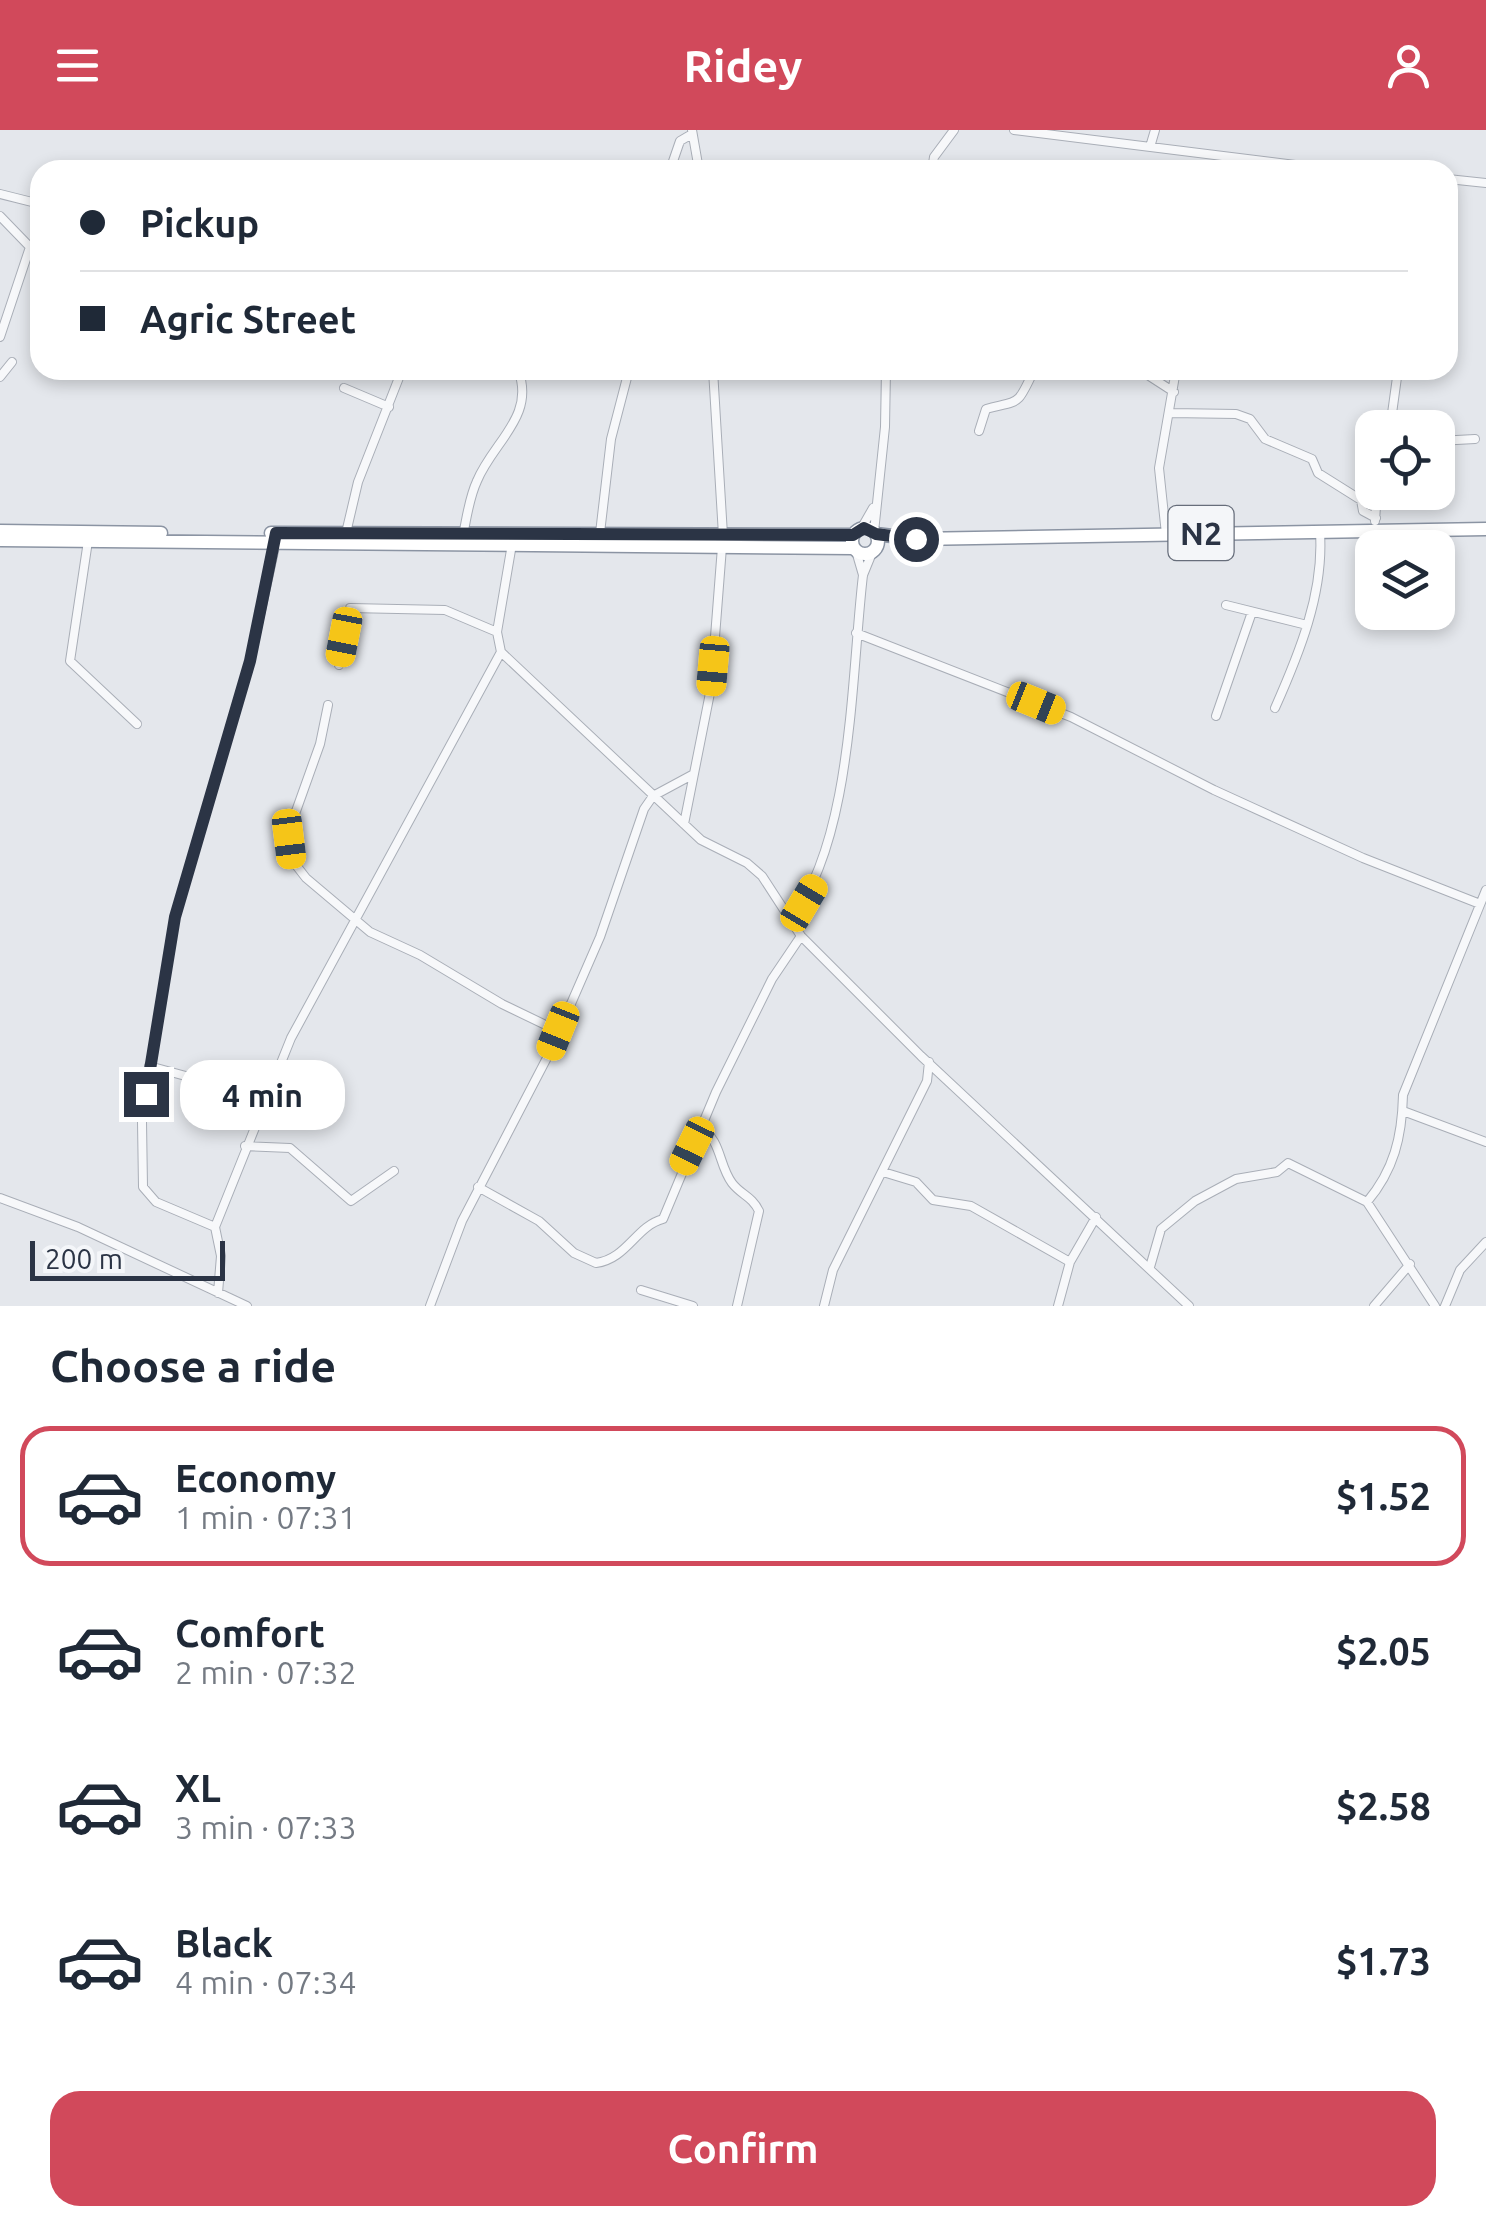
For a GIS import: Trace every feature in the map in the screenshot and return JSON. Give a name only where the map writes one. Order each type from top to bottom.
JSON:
[{"type":"highway","name":"N2","points":[[0,531],[512,544],[1320,533],[1375,524],[1486,529]]},
{"type":"highway","name":"N2","points":[[0,540],[346,533],[600,534],[722,540]]},
{"type":"street","points":[[934,160],[954,130]]},
{"type":"street","points":[[1014,130],[1061,133],[1233,160]]},
{"type":"street","points":[[1150,147],[1155,130]]},
{"type":"street","points":[[673,160],[680,141],[692,132],[697,160]]},
{"type":"street","points":[[1458,180],[1486,183]]},
{"type":"street","points":[[0,194],[30,202]]},
{"type":"street","points":[[0,216],[30,247],[0,337]]},
{"type":"street","points":[[0,377],[12,362]]},
{"type":"street","points":[[346,533],[358,482],[398,380]]},
{"type":"street","points":[[463,534],[477,479],[523,405],[522,380]]},
{"type":"street","points":[[600,534],[611,439],[626,380]]},
{"type":"street","points":[[684,824],[711,688],[722,540],[714,380]]},
{"type":"street","points":[[790,921],[819,878],[826,853],[865,541],[876,504],[886,380]]},
{"type":"street","points":[[979,430],[986,409],[1008,409],[1028,380]]},
{"type":"street","points":[[1155,380],[1174,392]]},
{"type":"street","points":[[1166,534],[1159,468],[1175,380]]},
{"type":"street","points":[[1392,410],[1397,380]]},
{"type":"street","points":[[344,388],[389,407]]},
{"type":"street","points":[[1171,414],[1236,414],[1250,420],[1266,439],[1312,458],[1318,474],[1361,500],[1363,511],[1375,524]]},
{"type":"street","points":[[1455,441],[1475,440]]},
{"type":"street","points":[[1375,524],[1376,510]]},
{"type":"street","points":[[1275,708],[1307,625],[1321,552],[1320,533]]},
{"type":"street","points":[[214,1227],[156,1202],[143,1187],[142,1122],[175,917],[250,661],[276,537]]},
{"type":"street","points":[[88,541],[70,661],[138,724]]},
{"type":"street","points":[[863,575],[865,541]]},
{"type":"street","points":[[512,544],[497,632],[501,652],[701,840],[747,863],[762,876],[801,936],[1189,1306]]},
{"type":"street","points":[[1226,605],[1307,625]]},
{"type":"street","points":[[339,665],[350,608],[445,610],[497,632]]},
{"type":"street","points":[[1216,716],[1252,612]]},
{"type":"street","points":[[856,633],[1071,717],[1214,790],[1363,858],[1480,904]]},
{"type":"street","points":[[218,1293],[221,1256],[214,1227],[292,1038],[501,652]]},
{"type":"street","points":[[328,705],[320,744],[289,839],[292,860],[354,922],[558,1031]]},
{"type":"street","points":[[430,1306],[478,1188],[558,1031],[600,938],[644,809],[653,796],[692,775]]},
{"type":"street","points":[[1367,1202],[1388,1178],[1403,1095],[1486,890]]},
{"type":"street","points":[[478,1188],[539,1221],[574,1252],[596,1263],[608,1262],[629,1248],[651,1222],[663,1219],[700,1128],[772,979],[801,936]]},
{"type":"street","points":[[824,1306],[833,1270],[883,1172],[914,1098],[927,1081],[929,1062]]},
{"type":"street","points":[[150,1066],[266,1098]]},
{"type":"street","points":[[1403,1110],[1486,1142]]},
{"type":"street","points":[[700,1128],[712,1134],[730,1181],[753,1197],[759,1211],[759,1228],[737,1306]]},
{"type":"street","points":[[245,1146],[290,1148],[351,1201],[394,1171]]},
{"type":"street","points":[[1150,1267],[1161,1229],[1194,1201],[1236,1179],[1277,1172],[1288,1163],[1367,1202],[1436,1306]]},
{"type":"street","points":[[883,1172],[916,1182],[933,1200],[972,1206],[1070,1262]]},
{"type":"street","points":[[0,1198],[78,1227],[247,1306]]},
{"type":"street","points":[[1058,1306],[1070,1262],[1096,1217]]},
{"type":"street","points":[[1445,1306],[1460,1270],[1486,1242]]},
{"type":"street","points":[[1374,1306],[1410,1264]]},
{"type":"street","points":[[641,1290],[693,1306]]},
{"type":"route","points":[[146,1094],[175,917],[250,661],[276,533],[771,536],[853,535],[864,528],[876,534],[916,539]]}]
